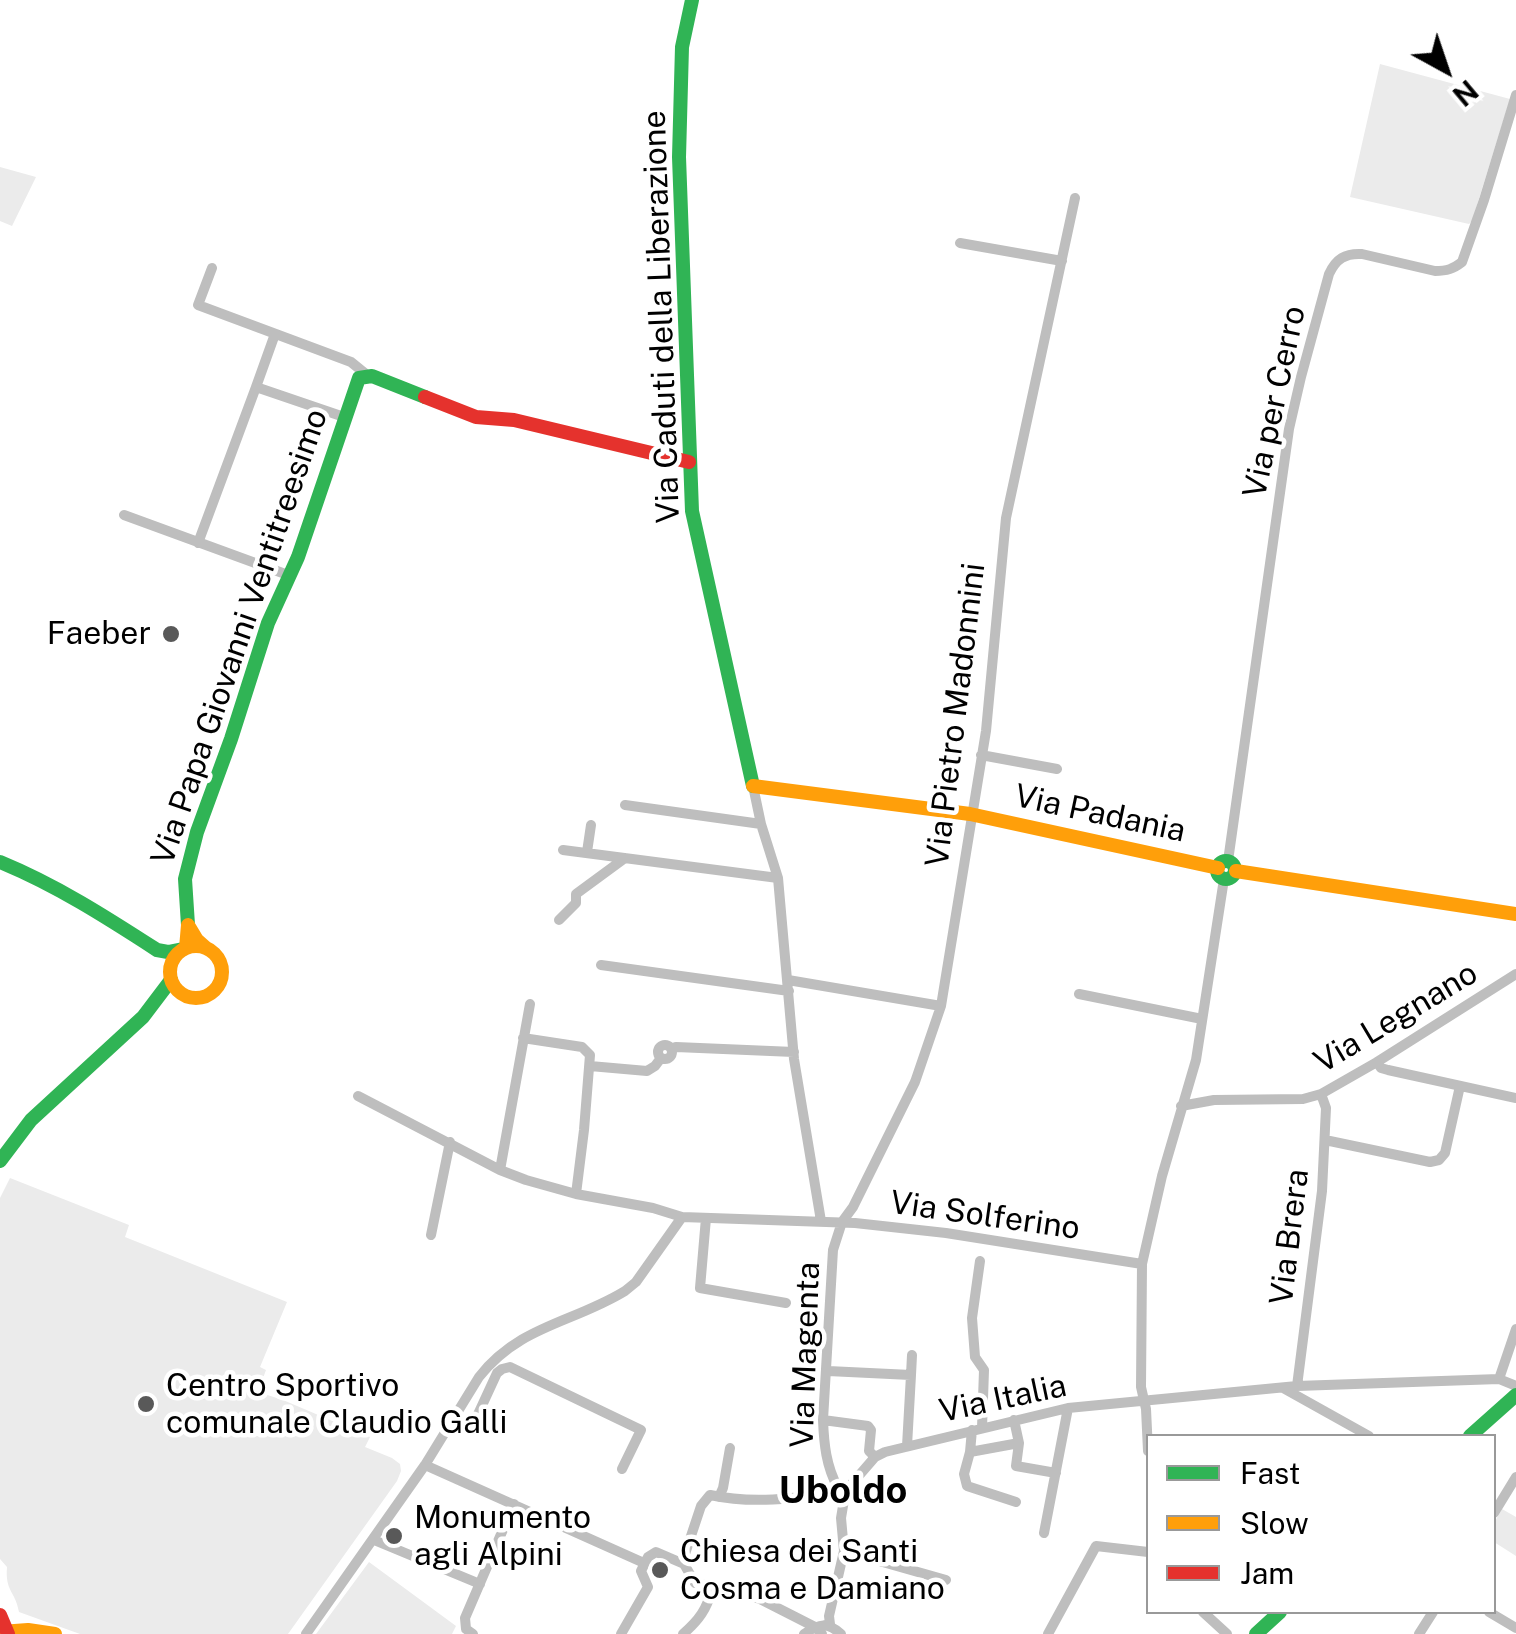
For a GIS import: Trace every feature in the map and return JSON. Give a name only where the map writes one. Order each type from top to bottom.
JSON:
[{"type":"street","name":"Via Caduti della Liberazione","points":[[692,0],[682,48],[679,157],[692,511],[743,748],[744,781],[752,786],[778,878],[794,1052],[821,1221]]},
{"type":"street","name":"Via per Cerro","points":[[1147,1434],[1141,1387],[1142,1264],[1162,1176],[1196,1060],[1289,429],[1328,274],[1341,257],[1351,254],[1445,271],[1462,262],[1516,94]]},
{"type":"street","name":"Via Pietro Madonnini","points":[[842,1222],[853,1208],[915,1082],[941,1006],[986,731],[1006,518],[1075,198]]},
{"type":"street","points":[[960,244],[1062,261]]},
{"type":"street","points":[[212,268],[198,305],[351,362],[366,374],[476,417],[514,420],[689,462]]},
{"type":"street","points":[[198,543],[275,334]]},
{"type":"street","name":"Via Papa Giovanni Ventitreesimo","points":[[184,949],[188,925],[184,888],[192,848],[246,688],[298,558],[356,383],[366,374]]},
{"type":"street","points":[[256,387],[344,417]]},
{"type":"street","points":[[124,515],[288,576]]},
{"type":"street","points":[[981,755],[1057,768]]},
{"type":"street","name":"Via Padania","points":[[752,786],[970,814],[1226,870],[1516,914]]},
{"type":"street","points":[[625,805],[761,824]]},
{"type":"street","points":[[587,852],[592,825]]},
{"type":"street","points":[[563,850],[778,878]]},
{"type":"street","points":[[559,920],[576,903],[576,894],[626,858]]},
{"type":"street","points":[[0,862],[76,898],[164,952],[195,946],[206,948]]},
{"type":"street","points":[[143,1017],[185,996],[204,997],[219,984],[220,963],[194,937],[188,925]]},
{"type":"street","points":[[144,943],[163,962],[174,988],[185,996]]},
{"type":"street","points":[[0,1161],[50,1102],[143,1017],[170,977],[174,957],[184,949]]},
{"type":"street","points":[[601,965],[941,1006]]},
{"type":"street","name":"Via Legnano","points":[[1181,1106],[1214,1100],[1303,1099],[1321,1094],[1516,974]]},
{"type":"street","points":[[1078,994],[1202,1020]]},
{"type":"street","points":[[500,1170],[530,1004]]},
{"type":"street","points":[[524,1038],[585,1048],[590,1054],[576,1194]]},
{"type":"street","points":[[590,1066],[647,1071],[660,1058],[668,1058],[676,1047],[794,1052]]},
{"type":"street","points":[[1377,1062],[1388,1070],[1516,1098]]},
{"type":"street","points":[[1325,1140],[1430,1162],[1439,1160],[1445,1153],[1460,1086]]},
{"type":"street","name":"Via Brera","points":[[1297,1386],[1322,1191],[1326,1108],[1321,1094]]},
{"type":"street","name":"Via Solferino","points":[[358,1096],[526,1180],[682,1217],[842,1222],[1142,1264]]},
{"type":"street","points":[[431,1236],[450,1142]]},
{"type":"street","points":[[306,1634],[425,1466],[490,1362],[516,1341],[614,1298],[636,1282],[682,1217]]},
{"type":"street","points":[[706,1218],[700,1288],[786,1303]]},
{"type":"street","name":"Via Magenta","points":[[818,1630],[829,1616],[844,1551],[842,1492],[828,1466],[823,1420],[834,1250],[842,1222]]},
{"type":"street","points":[[980,1261],[972,1318],[975,1357],[984,1370],[977,1429],[964,1474],[967,1486],[1016,1502]]},
{"type":"street","points":[[1516,1329],[1499,1379],[1516,1386]]},
{"type":"street","points":[[907,1446],[912,1355]]},
{"type":"street","points":[[455,1417],[473,1425],[497,1373],[510,1368],[641,1430],[622,1469]]},
{"type":"street","points":[[828,1371],[911,1375]]},
{"type":"street","name":"Via Italia","points":[[876,1457],[1068,1408],[1297,1386],[1499,1379]]},
{"type":"street","points":[[1283,1388],[1365,1434]]},
{"type":"street","points":[[1472,1434],[1516,1395]]},
{"type":"street","points":[[1044,1533],[1068,1408]]},
{"type":"street","points":[[823,1420],[868,1426],[869,1451],[876,1457],[842,1492],[742,1501],[710,1495],[702,1506],[684,1564],[695,1584],[760,1599],[818,1630],[841,1634]]},
{"type":"street","points":[[1014,1420],[1019,1443],[1016,1466],[1056,1473]]},
{"type":"street","points":[[970,1452],[1019,1443]]},
{"type":"street","points":[[719,1497],[730,1448]]},
{"type":"street","points":[[425,1466],[644,1563]]},
{"type":"street","points":[[1496,1510],[1516,1477]]},
{"type":"street","points":[[474,1634],[466,1628],[466,1618],[514,1504]]},
{"type":"street","points":[[374,1540],[480,1584]]},
{"type":"street","points":[[1048,1634],[1096,1546],[1146,1552]]},
{"type":"street","points":[[844,1551],[946,1580]]},
{"type":"street","points":[[621,1634],[648,1587],[641,1574],[652,1552],[684,1564]]},
{"type":"street","points":[[683,1634],[706,1610],[712,1589]]},
{"type":"street","points":[[1205,1614],[1226,1634]]},
{"type":"street","points":[[1256,1634],[1278,1614]]},
{"type":"street","points":[[1492,1614],[1516,1628]]},
{"type":"street","points":[[3,1625],[55,1634]]},
{"type":"shaded area","points":[[1380,64],[1510,99],[1469,224],[1350,197]]},
{"type":"shaded area","points":[[0,167],[36,177],[12,226],[0,221]]},
{"type":"shaded area","name":"Centro Sportivo comunale Claudio Galli","points":[[10,1178],[129,1225],[125,1237],[287,1302],[260,1367],[266,1370],[258,1392],[370,1437],[365,1447],[400,1464],[397,1481],[288,1634],[80,1634],[19,1612],[7,1581],[7,1567],[0,1559],[0,1198]]},
{"type":"shaded area","points":[[1502,1509],[1516,1517],[1516,1556],[1496,1543],[1496,1520]]},
{"type":"shaded area","points":[[369,1562],[456,1626],[452,1634],[316,1634]]},
{"type":"traffic: fast","points":[[692,0],[682,47],[679,157],[692,511],[753,786]]},
{"type":"traffic: fast","points":[[188,925],[185,879],[197,832],[268,623],[298,557],[359,378],[372,376],[425,397]]},
{"type":"traffic: fast","points":[[1226,861],[1235,870],[1226,879],[1217,870],[1226,861]]},
{"type":"traffic: fast","points":[[0,862],[61,891],[157,950],[183,949]]},
{"type":"traffic: fast","points":[[0,1161],[31,1120],[143,1017],[171,980]]},
{"type":"traffic: fast","points":[[1472,1434],[1516,1395]]},
{"type":"traffic: fast","points":[[1256,1634],[1278,1614]]},
{"type":"traffic: slow","points":[[753,786],[970,814],[1218,868]]},
{"type":"traffic: slow","points":[[1236,871],[1516,914]]},
{"type":"traffic: slow","points":[[186,948],[188,925],[206,948]]},
{"type":"traffic: slow","points":[[196,946],[214,954],[222,972],[214,990],[196,998],[178,990],[170,972],[178,954],[196,946]]},
{"type":"traffic: slow","points":[[1,1632],[55,1634]]},
{"type":"traffic: jam","points":[[425,397],[476,417],[514,420],[689,462]]},
{"type":"traffic: jam","points":[[0,1615],[8,1634]]},
{"type":"place","name":"Faeber","points":[[171,634]]},
{"type":"place","name":"Centro Sportivo comunale Claudio Galli","points":[[146,1404]]},
{"type":"place","name":"Monumento agli Alpini","points":[[394,1536]]},
{"type":"place","name":"Chiesa dei Santi Cosma e Damiano","points":[[660,1570]]},
{"type":"district","name":"Uboldo","points":[[843,1491]]}]
